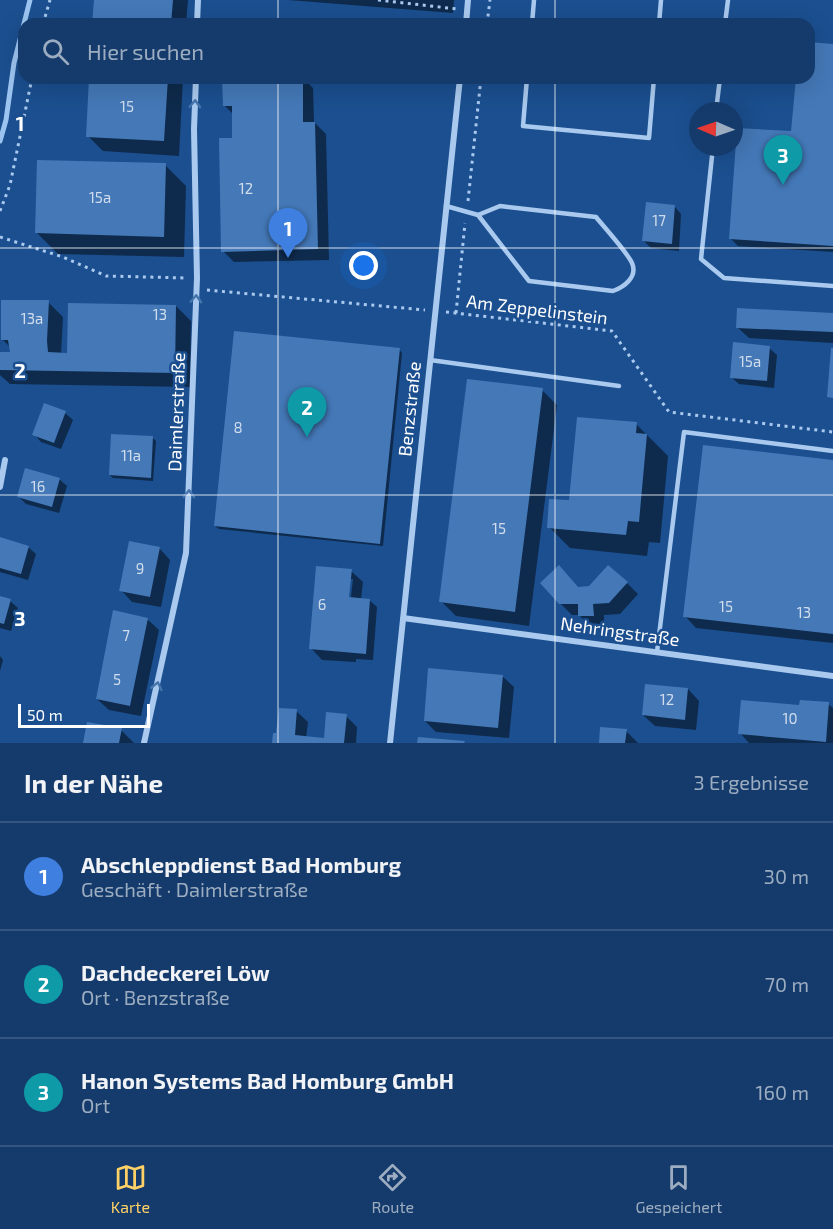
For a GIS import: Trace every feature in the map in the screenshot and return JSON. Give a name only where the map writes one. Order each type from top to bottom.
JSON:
[{"type":"street","points":[[197,18],[198,0]]},
{"type":"street","points":[[466,18],[468,0]]},
{"type":"street","name":"Daimlerstraße","points":[[144,743],[186,553],[197,278],[194,129],[196,84]]},
{"type":"street","name":"Benzstraße","points":[[390,743],[459,84]]},
{"type":"street","points":[[0,487],[5,460]]},
{"type":"street","name":"Nehringstraße","points":[[403,618],[833,676]]},
{"type":"lane","points":[[532,18],[534,0]]},
{"type":"lane","points":[[660,18],[661,0]]},
{"type":"lane","points":[[726,18],[728,0]]},
{"type":"lane","points":[[526,84],[523,126],[649,138],[654,84]]},
{"type":"lane","points":[[717,102],[719,84]]},
{"type":"lane","points":[[712,156],[701,259],[724,278],[833,286]]},
{"type":"lane","points":[[446,206],[478,215],[529,281],[613,291],[624,287],[632,275],[632,264],[596,217],[500,206],[478,215]]},
{"type":"lane","points":[[430,360],[619,386]]},
{"type":"lane","points":[[657,652],[684,432],[833,451]]},
{"type":"path","points":[[45,18],[50,0]]},
{"type":"path","points":[[378,0],[467,10]]},
{"type":"path","points":[[488,18],[490,0]]},
{"type":"path","points":[[0,211],[10,185],[31,84]]},
{"type":"path","points":[[467,207],[480,84]]},
{"type":"path","points":[[456,313],[466,219]]},
{"type":"path","points":[[0,237],[63,257],[106,276],[197,278]]},
{"type":"path","name":"Am Zeppelinstein","points":[[196,289],[456,313],[612,332],[669,412],[833,432]]},
{"type":"building","points":[[94,0],[173,0],[172,18],[92,18]]},
{"type":"building","points":[[815,42],[833,44],[833,246],[729,239],[735,156],[743,156],[743,128],[791,131],[795,84],[815,84]]},
{"type":"building","points":[[89,84],[168,84],[164,141],[86,137]]},
{"type":"building","points":[[222,84],[303,84],[303,122],[315,122],[318,249],[221,252],[219,138],[232,138],[232,106],[223,106]]},
{"type":"building","points":[[37,160],[166,163],[164,237],[35,233]]},
{"type":"building","points":[[646,202],[675,205],[672,244],[642,241]]},
{"type":"building","points":[[1,300],[49,300],[48,352],[67,353],[68,303],[176,305],[175,373],[0,370],[0,352],[10,352],[8,340],[1,340]]},
{"type":"building","points":[[737,308],[833,313],[833,332],[736,328]]},
{"type":"building","points":[[234,331],[400,348],[380,544],[214,526]]},
{"type":"building","points":[[733,342],[770,346],[767,381],[730,378]]},
{"type":"building","points":[[831,348],[833,348],[833,398],[827,397]]},
{"type":"building","points":[[467,379],[543,388],[515,612],[439,602]]},
{"type":"building","points":[[44,403],[66,411],[54,443],[32,435]]},
{"type":"building","points":[[577,417],[637,422],[636,433],[647,434],[639,522],[628,521],[626,535],[547,528],[549,499],[569,500]]},
{"type":"building","points":[[111,434],[153,436],[151,478],[109,475]]},
{"type":"building","points":[[703,445],[833,460],[833,634],[683,617]]},
{"type":"building","points":[[25,468],[60,478],[52,507],[17,497]]},
{"type":"building","points":[[0,537],[29,546],[21,574],[0,568]]},
{"type":"building","points":[[129,541],[160,547],[150,597],[119,591]]},
{"type":"building","points":[[559,565],[578,587],[589,586],[608,565],[628,582],[609,603],[593,604],[594,616],[578,616],[578,604],[559,604],[540,583]]},
{"type":"building","points":[[316,566],[352,569],[349,597],[370,599],[366,654],[309,649]]},
{"type":"building","points":[[0,596],[11,599],[4,624],[0,623]]},
{"type":"building","points":[[113,610],[148,618],[130,706],[96,699]]},
{"type":"building","points":[[428,668],[503,675],[498,728],[424,721]]},
{"type":"building","points":[[645,684],[688,688],[685,720],[642,715]]},
{"type":"building","points":[[741,700],[799,705],[800,700],[829,702],[826,742],[738,734]]},
{"type":"building","points":[[279,708],[297,709],[295,735],[324,738],[326,712],[347,714],[344,743],[272,743],[273,733],[276,733]]},
{"type":"building","points":[[87,722],[122,728],[119,743],[83,743]]},
{"type":"building","points":[[600,727],[627,729],[625,743],[599,743]]},
{"type":"building","points":[[418,737],[465,741],[464,743],[417,743]]},
{"type":"waterway","points":[[25,18],[30,0]]},
{"type":"waterway","points":[[0,141],[6,120],[18,47]]},
{"type":"place","name":"Hanon Systems Bad Homburg GmbH","points":[[783,185]]},
{"type":"place","name":"Abschleppdienst Bad Homburg","points":[[288,258]]},
{"type":"place","name":"Dachdeckerei Löw","points":[[307,437]]}]
